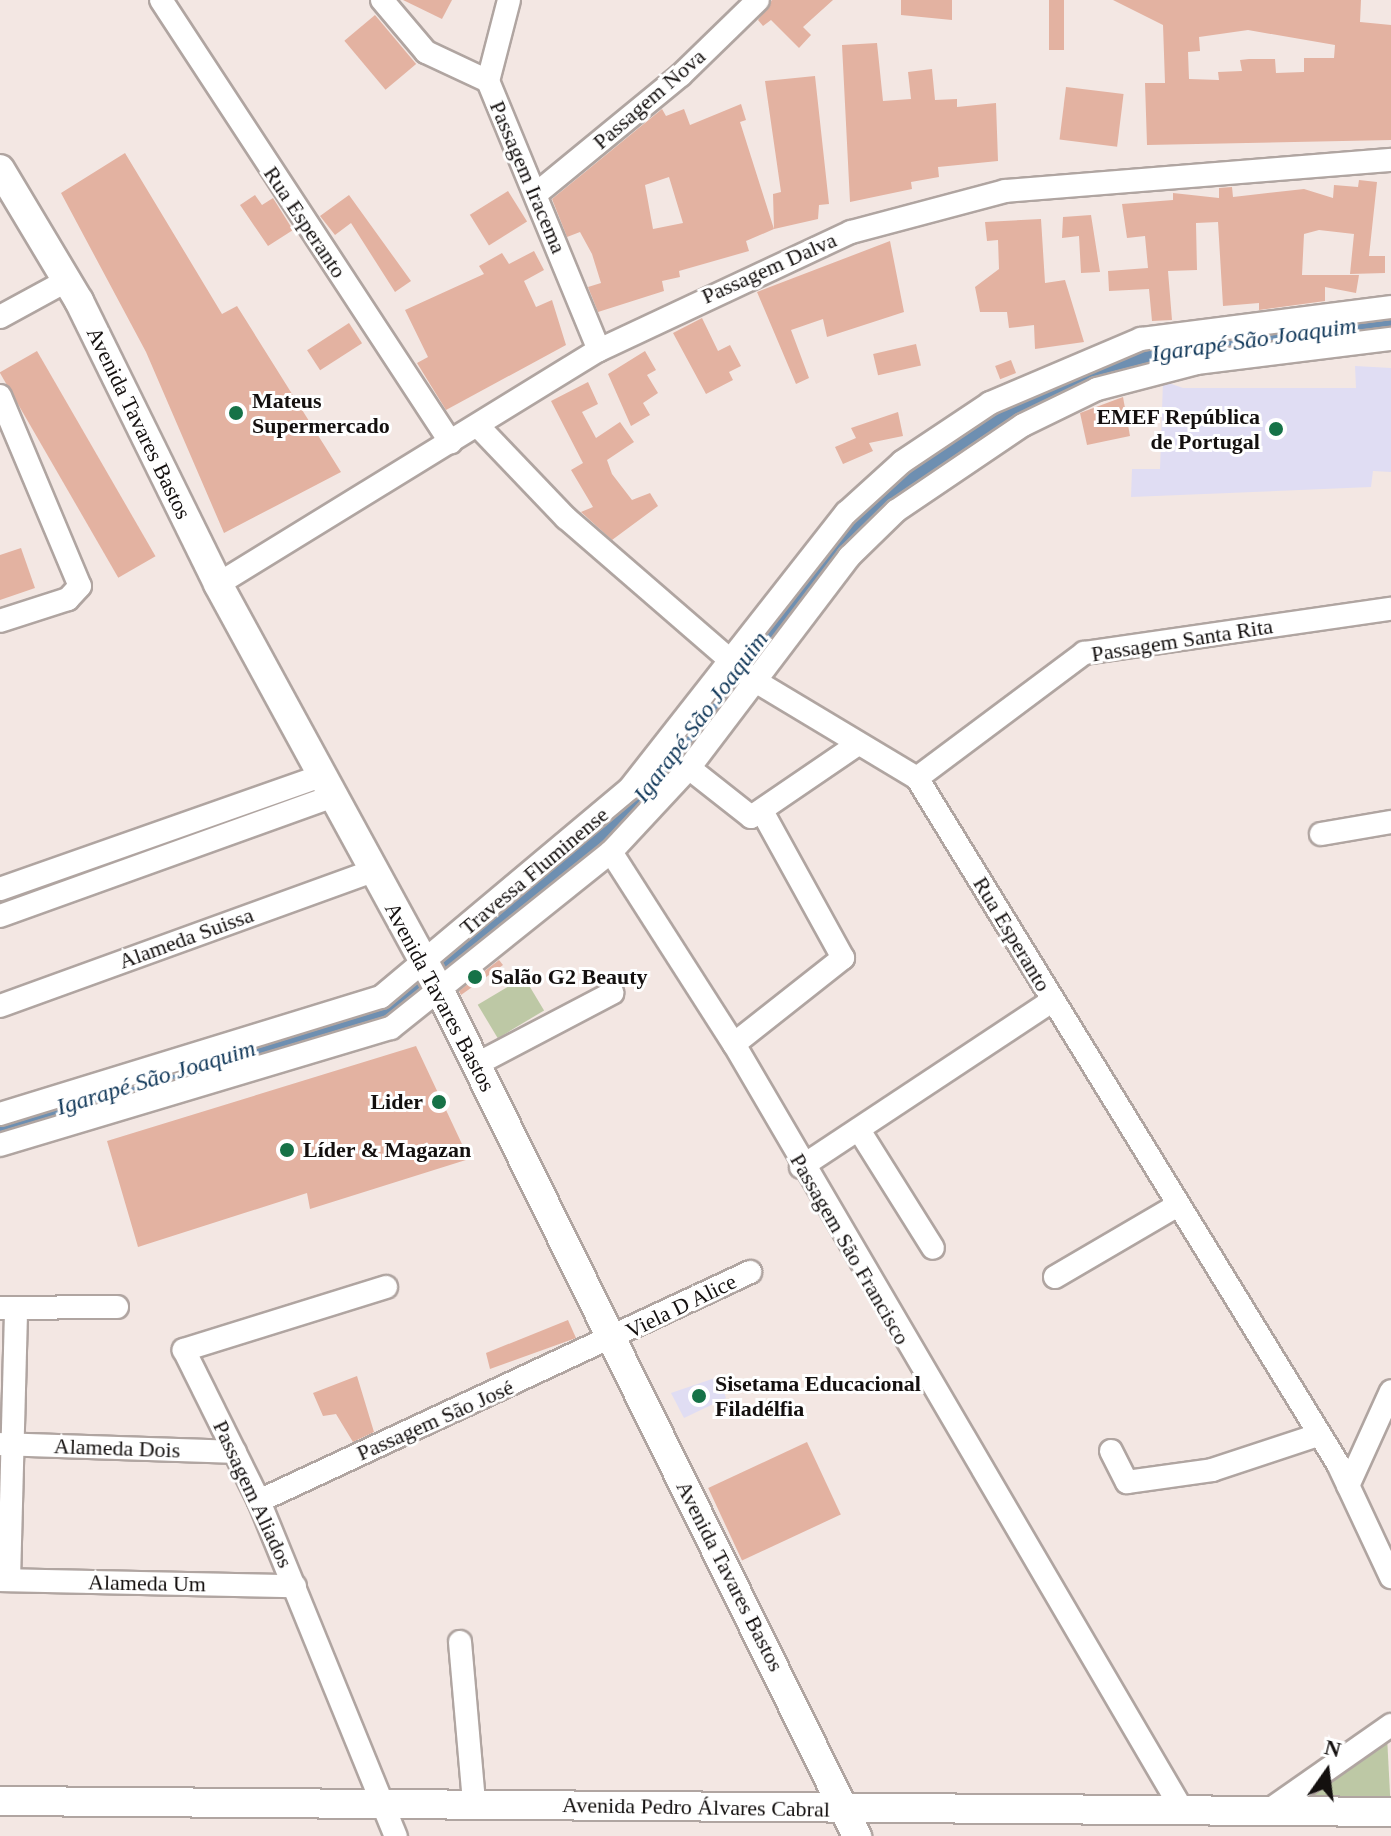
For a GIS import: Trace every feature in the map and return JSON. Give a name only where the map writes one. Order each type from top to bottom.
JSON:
[{"type":"main road","name":"Avenida Tavares Bastos","points":[[0,169],[66,281],[218,584],[330,785],[372,871],[432,975],[847,1810],[857,1836]]},
{"type":"main road","name":"Avenida Pedro Álvares Cabral","points":[[0,1801],[382,1801],[847,1810],[1391,1812]]},
{"type":"street","name":"Rua Esperanto","points":[[161,0],[451,443]]},
{"type":"street","points":[[382,0],[426,52],[488,81]]},
{"type":"street","name":"Passagem Iracema","points":[[509,0],[488,81],[599,350]]},
{"type":"street","name":"Passagem Nova","points":[[536,194],[681,75],[758,0]]},
{"type":"street","name":"Passagem Dalva","points":[[218,584],[479,427],[599,350],[779,261],[935,206],[1075,183],[1391,160]]},
{"type":"street","points":[[0,317],[66,281]]},
{"type":"street","name":"Travessa Fluminense","points":[[0,1114],[381,997],[432,975],[630,788],[740,670],[846,513],[943,432],[1017,387],[1141,339],[1391,307]]},
{"type":"street","points":[[0,1145],[391,1028],[432,975],[611,852],[689,768],[740,670],[896,511],[1023,425],[1097,389],[1197,363],[1391,339]]},
{"type":"street","points":[[0,396],[80,586],[68,599],[0,621]]},
{"type":"street","name":"Rua Esperanto","points":[[479,427],[566,518],[740,670],[917,778],[1175,1207],[1318,1435],[1348,1486],[1391,1577]]},
{"type":"street","name":"Passagem Santa Rita","points":[[917,778],[1084,653],[1391,609]]},
{"type":"street","points":[[689,768],[751,817],[763,813],[858,744]]},
{"type":"street","points":[[0,889],[330,785]]},
{"type":"street","points":[[0,916],[330,785]]},
{"type":"street","points":[[734,1044],[843,958],[763,813]]},
{"type":"street","points":[[1321,834],[1391,822]]},
{"type":"street","name":"Passagem São Francisco","points":[[611,852],[734,1044],[801,1167],[1184,1813]]},
{"type":"street","name":"Alameda Suissa","points":[[0,1006],[372,871]]},
{"type":"street","points":[[477,1064],[612,993]]},
{"type":"street","points":[[801,1167],[1052,1001]]},
{"type":"street","points":[[859,1130],[933,1248]]},
{"type":"street","points":[[1055,1277],[1175,1207]]},
{"type":"street","name":"Viela D Alice","points":[[612,1340],[750,1272]]},
{"type":"street","name":"Passagem Aliados","points":[[386,1287],[184,1350],[259,1501],[396,1836]]},
{"type":"street","points":[[5,1580],[8,1308],[117,1307]]},
{"type":"street","name":"Passagem São José","points":[[259,1501],[612,1340]]},
{"type":"street","points":[[1348,1486],[1391,1391]]},
{"type":"street","points":[[1111,1451],[1127,1482],[1212,1470],[1318,1435]]},
{"type":"street","name":"Alameda Dois","points":[[6,1444],[235,1452]]},
{"type":"street","name":"Alameda Um","points":[[5,1580],[295,1586]]},
{"type":"street","points":[[460,1642],[474,1803]]},
{"type":"street","points":[[1268,1811],[1391,1725]]},
{"type":"shaded area","name":"EMEF República de Portugal","points":[[1355,366],[1391,368],[1391,472],[1373,471],[1371,487],[1131,497],[1132,469],[1160,469],[1163,381],[1183,388],[1356,388]]},
{"type":"shaded area","name":"Sisetama Educacional Filadélfia","points":[[718,1377],[726,1398],[684,1418],[671,1393]]},
{"type":"green space","points":[[524,977],[544,1010],[498,1038],[478,1005]]},
{"type":"green space","points":[[1387,1736],[1391,1813],[1268,1811]]},
{"type":"water","name":"Igarapé São Joaquim","points":[[1391,315],[1391,332],[1029,410],[980,438],[877,515],[824,572],[689,756],[611,844],[397,1013],[0,1137],[0,1119],[389,1001],[617,816],[848,523],[912,466],[1017,398],[1148,347]]},
{"type":"building","points":[[403,0],[452,0],[442,19]]},
{"type":"building","points":[[772,0],[833,0],[803,27],[811,35],[799,48],[771,20],[763,26],[758,20]]},
{"type":"building","points":[[901,0],[952,0],[952,20],[901,15]]},
{"type":"building","points":[[1049,0],[1064,0],[1064,50],[1049,50]]},
{"type":"building","points":[[1113,0],[1361,0],[1360,22],[1391,25],[1391,140],[1147,145],[1145,83],[1165,83],[1163,25]],"holes":[[[1248,30],[1335,45],[1334,58],[1304,58],[1304,72],[1276,73],[1275,59],[1249,59],[1240,60],[1242,71],[1218,72],[1219,80],[1189,79],[1188,52],[1200,51],[1199,37]]]},
{"type":"building","points":[[375,15],[416,64],[385,90],[344,41]]},
{"type":"building","points":[[877,43],[883,101],[911,99],[908,72],[932,69],[935,100],[957,99],[957,107],[996,103],[998,161],[938,167],[939,177],[911,182],[912,189],[850,202],[842,45]]},
{"type":"building","points":[[815,76],[829,204],[819,205],[818,219],[774,229],[773,194],[781,192],[765,81]]},
{"type":"building","points":[[1066,87],[1124,94],[1117,147],[1060,140]]},
{"type":"building","points":[[741,104],[746,120],[740,122],[774,229],[746,241],[749,251],[679,271],[680,277],[662,281],[664,291],[598,312],[588,287],[601,283],[592,254],[580,232],[567,237],[552,199],[662,109],[666,116],[684,109],[690,125]],"holes":[[[669,177],[683,223],[653,229],[645,185]]]},
{"type":"building","name":"Mateus Supermercado","points":[[125,153],[222,314],[237,306],[341,472],[224,533],[146,352],[61,193]]},
{"type":"building","points":[[1359,180],[1377,182],[1369,256],[1385,256],[1385,273],[1350,274],[1354,234],[1319,230],[1304,234],[1302,275],[1359,275],[1356,293],[1325,287],[1325,301],[1259,310],[1259,303],[1223,306],[1218,222],[1196,223],[1197,270],[1168,271],[1172,320],[1152,321],[1149,289],[1109,291],[1108,271],[1148,268],[1145,236],[1127,238],[1122,204],[1173,200],[1173,193],[1219,198],[1219,188],[1232,187],[1233,197],[1304,189],[1333,198],[1334,185],[1358,187]]},
{"type":"building","points":[[508,191],[527,222],[489,245],[470,215]]},
{"type":"building","points":[[255,195],[262,205],[273,198],[293,230],[268,246],[240,205]]},
{"type":"building","points":[[349,195],[411,281],[395,292],[351,223],[335,235],[320,216]]},
{"type":"building","points":[[1091,215],[1100,272],[1081,273],[1079,236],[1062,238],[1063,217]]},
{"type":"building","points":[[1041,219],[1045,283],[1065,280],[1084,342],[1035,349],[1034,325],[1009,328],[1007,312],[980,312],[975,287],[999,269],[998,240],[987,241],[985,222]]},
{"type":"building","points":[[890,241],[904,312],[827,337],[823,319],[791,330],[809,378],[796,384],[757,292]]},
{"type":"building","points":[[534,251],[544,270],[524,281],[536,307],[552,300],[566,345],[446,410],[417,363],[428,357],[405,310],[484,274],[479,266],[502,253],[509,264]]},
{"type":"building","points":[[702,318],[718,351],[730,345],[741,366],[729,372],[733,380],[706,394],[673,333]]},
{"type":"building","points":[[349,323],[362,343],[320,370],[307,350]]},
{"type":"building","points":[[916,344],[921,365],[878,375],[873,354]]},
{"type":"building","points":[[37,351],[156,556],[118,578],[0,373]]},
{"type":"building","points":[[645,351],[656,370],[647,375],[658,393],[643,403],[650,415],[631,426],[608,374]]},
{"type":"building","points":[[1011,360],[1016,373],[1000,379],[995,366]]},
{"type":"building","points":[[588,382],[598,404],[582,412],[596,438],[620,422],[634,442],[607,460],[612,474],[632,500],[650,493],[658,506],[612,540],[581,512],[593,507],[571,470],[583,463],[551,401]]},
{"type":"building","points":[[1123,397],[1130,436],[1087,445],[1080,413]]},
{"type":"building","points":[[898,412],[903,436],[869,443],[873,451],[843,464],[835,447],[856,438],[851,428]]},
{"type":"building","points":[[21,548],[35,588],[0,600],[0,555]]},
{"type":"building","points":[[499,960],[503,965],[461,995],[459,991]]},
{"type":"building","name":"Líder & Magazan","points":[[416,1046],[469,1159],[310,1209],[307,1193],[138,1247],[107,1141]]},
{"type":"building","points":[[568,1320],[576,1338],[490,1369],[486,1353]]},
{"type":"building","points":[[357,1376],[374,1432],[353,1442],[336,1414],[323,1416],[313,1393]]},
{"type":"building","points":[[807,1442],[841,1515],[742,1561],[708,1488]]},
{"type":"place","name":"Mateus Supermercado","points":[[236,413]]},
{"type":"place","name":"EMEF República de Portugal","points":[[1276,429]]},
{"type":"place","name":"Salão G2 Beauty","points":[[475,977]]},
{"type":"place","name":"Lider","points":[[439,1102]]},
{"type":"place","name":"Líder & Magazan","points":[[287,1150]]},
{"type":"place","name":"Sisetama Educacional Filadélfia","points":[[699,1396]]}]
